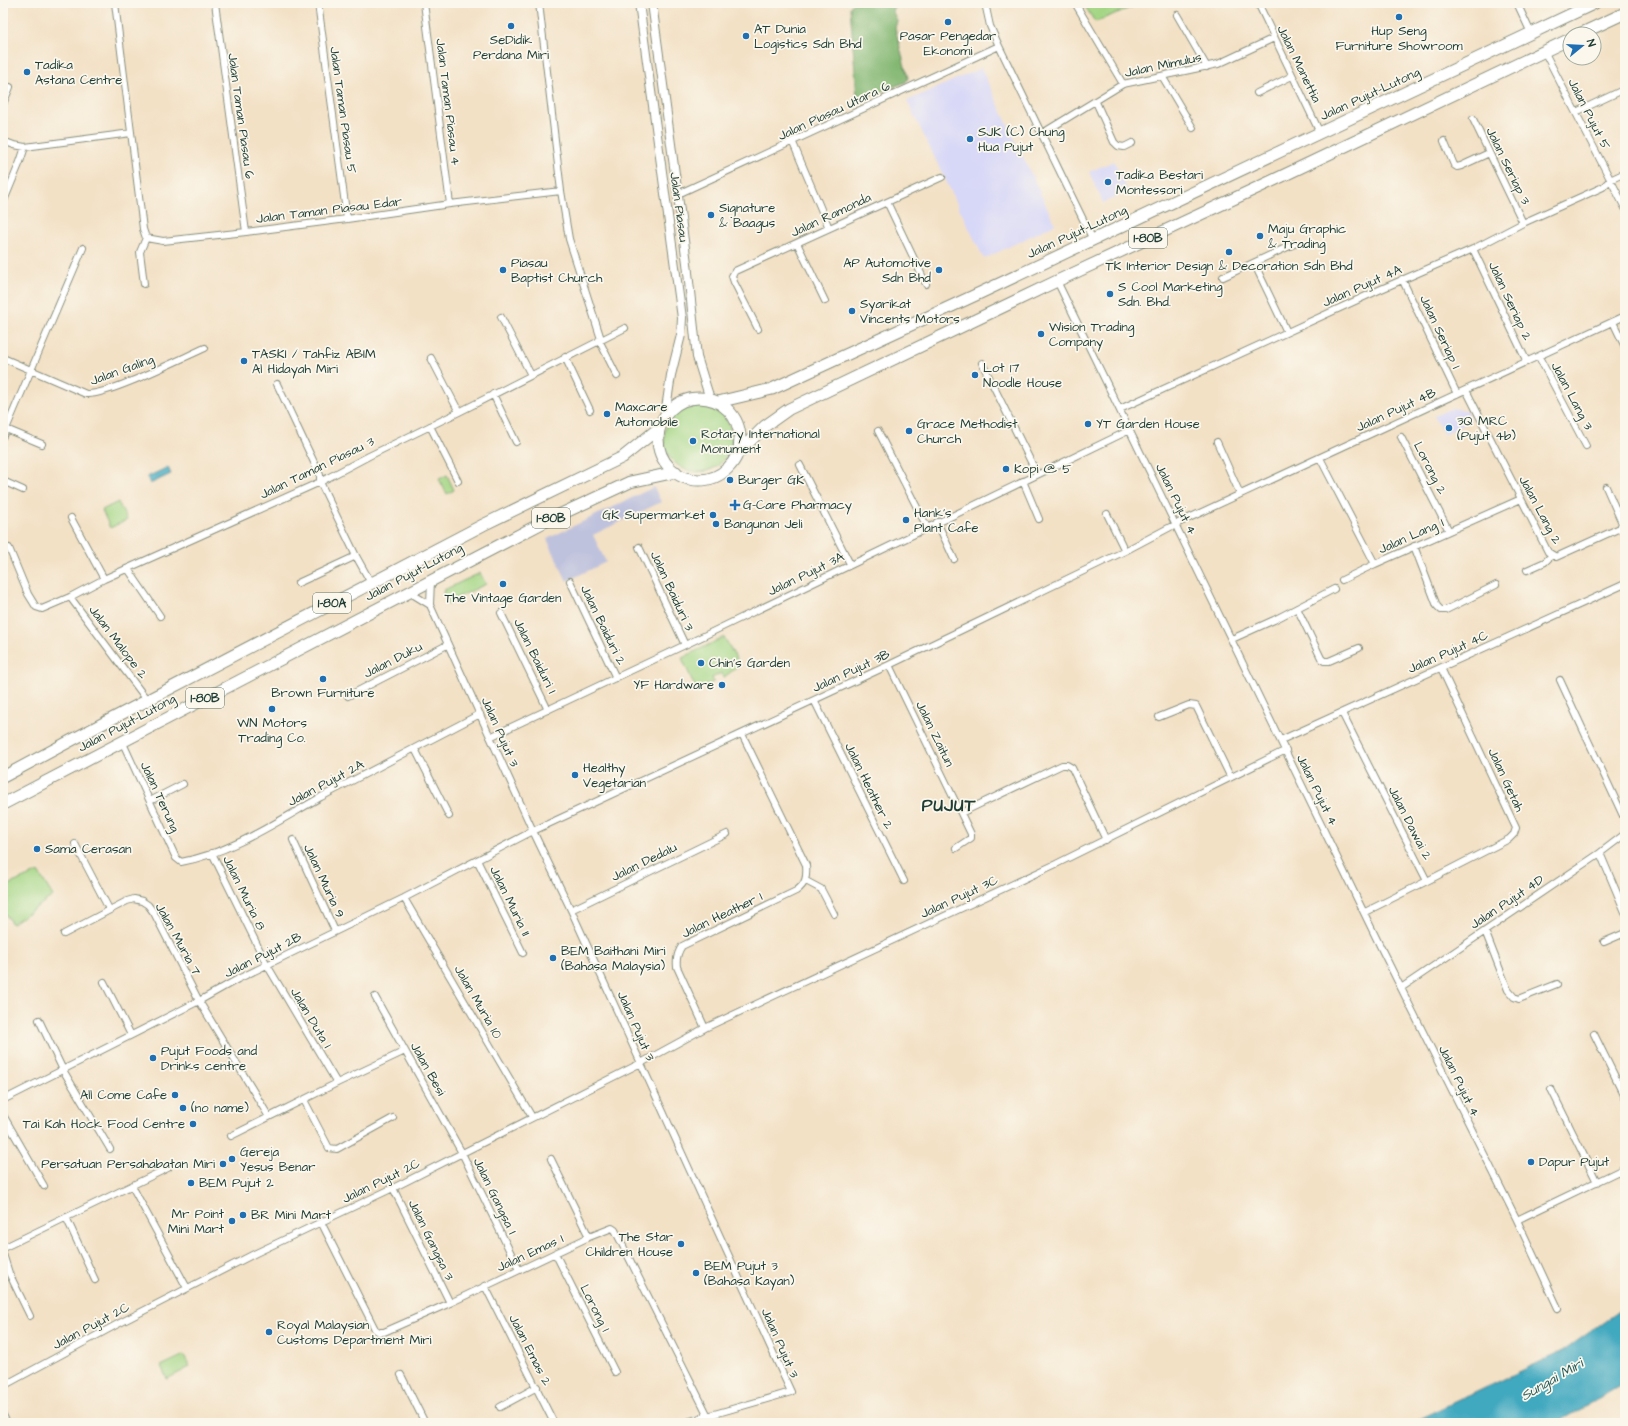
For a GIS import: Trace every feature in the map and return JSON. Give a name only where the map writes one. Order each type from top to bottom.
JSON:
[{"type":"highway","name":"Jalan Pujut-Lutong","points":[[714,401],[772,389],[1093,240],[1595,3]]},
{"type":"highway","points":[[1597,26],[1625,13]]},
{"type":"highway","name":"1-80B","points":[[737,454],[766,426],[789,410],[1057,281],[1274,180],[1562,43]]},
{"type":"highway","points":[[693,398],[714,401],[729,412],[737,424],[740,439],[737,454],[730,465],[720,473],[709,478],[696,480],[685,477],[676,472],[666,464],[660,453],[658,440],[659,428],[665,415],[678,403],[693,398]]},
{"type":"highway","name":"Jalan Pujut-Lutong","points":[[3,777],[371,583],[484,525],[623,457],[659,428]]},
{"type":"highway","name":"Jalan Pujut-Lutong","points":[[3,804],[431,579],[544,522],[630,482],[676,472]]},
{"type":"street","points":[[115,3],[143,229],[146,238],[140,252],[144,284]]},
{"type":"street","name":"Jalan Taman Piasau 6","points":[[215,3],[246,232]]},
{"type":"street","name":"Jalan Taman Piasau 5","points":[[318,3],[347,219]]},
{"type":"street","name":"Jalan Taman Piasau 4","points":[[424,3],[450,204]]},
{"type":"street","points":[[539,3],[561,192],[569,239],[600,340],[616,376]]},
{"type":"street","points":[[985,3],[990,26],[999,46],[1093,240]]},
{"type":"street","points":[[1075,3],[1123,84]]},
{"type":"street","name":"Jalan Manettia","points":[[1258,3],[1320,133]]},
{"type":"street","points":[[1517,3],[1531,33]]},
{"type":"street","points":[[639,5],[652,4]]},
{"type":"street","name":"Jalan Piasau","points":[[652,4],[692,295],[697,356],[714,401]]},
{"type":"street","name":"Jalan Piasau","points":[[639,5],[682,318],[681,335],[671,375],[665,415]]},
{"type":"street","points":[[1176,15],[1207,67]]},
{"type":"street","name":"Jalan Mimulus","points":[[1041,134],[1096,102],[1123,84],[1218,64],[1274,38]]},
{"type":"street","name":"Jalan Piasau Utara 6","points":[[678,194],[793,143],[999,46]]},
{"type":"street","name":"Jalan Pujut 5","points":[[1544,51],[1625,208]]},
{"type":"street","points":[[1162,76],[1193,128]]},
{"type":"street","points":[[1257,93],[1292,76]]},
{"type":"street","points":[[3,104],[10,87]]},
{"type":"street","points":[[1576,112],[1625,89]]},
{"type":"street","points":[[1096,102],[1114,142],[1118,146],[1124,147],[1132,143]]},
{"type":"street","name":"Jalan Seriap 3","points":[[1473,119],[1523,223]]},
{"type":"street","points":[[3,141],[25,147],[131,133]]},
{"type":"street","points":[[1444,141],[1454,165],[1457,167],[1489,153]]},
{"type":"street","points":[[793,143],[829,228]]},
{"type":"street","points":[[3,203],[25,147]]},
{"type":"street","name":"Jalan Pujut 4A","points":[[1120,409],[1402,279],[1473,249],[1523,223],[1603,187],[1610,180],[1625,173]]},
{"type":"street","name":"Jalan Ramonda","points":[[758,329],[732,276],[735,272],[942,177]]},
{"type":"street","name":"Jalan Taman Piasau Edar","points":[[146,238],[163,241],[246,232],[450,204],[561,192]]},
{"type":"street","points":[[887,202],[926,284]]},
{"type":"street","points":[[797,243],[825,300]]},
{"type":"street","points":[[1223,277],[1294,244]]},
{"type":"street","points":[[3,436],[83,248]]},
{"type":"street","name":"Jalan Seriap 2","points":[[1473,249],[1526,362]]},
{"type":"street","points":[[1254,263],[1287,332]]},
{"type":"street","name":"Jalan Seriap 1","points":[[1402,279],[1457,394]]},
{"type":"street","name":"Jalan Pujut 4","points":[[1057,281],[1401,988],[1517,1220],[1558,1308]]},
{"type":"street","name":"Jalan Pujut 4B","points":[[1176,524],[1625,316]]},
{"type":"street","points":[[500,317],[531,375]]},
{"type":"street","points":[[1613,322],[1625,347]]},
{"type":"street","name":"Jalan Taman Piasau 3","points":[[9,548],[28,594],[36,607],[42,609],[220,526],[320,482],[625,328]]},
{"type":"street","name":"Jalan Galing","points":[[3,358],[86,394],[96,394],[205,348]]},
{"type":"street","points":[[565,357],[590,410]]},
{"type":"street","name":"Jalan Lang 3","points":[[1539,357],[1586,446]]},
{"type":"street","points":[[431,358],[459,412]]},
{"type":"street","points":[[982,363],[1037,474]]},
{"type":"street","points":[[277,384],[320,475],[320,482],[356,556],[371,583]]},
{"type":"street","name":"Jalan Lang 2","points":[[1466,390],[1548,552],[1552,555],[1556,557],[1622,526],[1606,487]]},
{"type":"street","points":[[493,394],[516,442]]},
{"type":"street","points":[[430,426],[458,482]]},
{"type":"street","points":[[6,429],[42,444]]},
{"type":"street","name":"Jalan Pujut 3A","points":[[490,737],[685,645],[1130,430]]},
{"type":"street","points":[[878,431],[927,527]]},
{"type":"street","name":"Lorong 2","points":[[1401,437],[1450,531]]},
{"type":"street","points":[[1218,442],[1240,494]]},
{"type":"street","name":"Jalan Lang 1","points":[[1320,458],[1375,564],[1521,499]]},
{"type":"street","points":[[800,465],[850,564]]},
{"type":"street","points":[[3,481],[23,490]]},
{"type":"street","points":[[1023,481],[1039,519]]},
{"type":"street","points":[[1107,514],[1125,552]]},
{"type":"street","points":[[70,518],[104,579]]},
{"type":"street","points":[[937,522],[954,559]]},
{"type":"street","name":"Jalan Pujut 3B","points":[[533,832],[889,665],[1125,552],[1176,524]]},
{"type":"street","points":[[1414,546],[1437,606],[1441,610],[1446,610],[1496,585]]},
{"type":"street","name":"Jalan Baiduri 3","points":[[639,547],[685,645]]},
{"type":"street","points":[[1527,570],[1545,562],[1552,555]]},
{"type":"street","points":[[298,584],[356,556]]},
{"type":"street","points":[[1342,580],[1375,564]]},
{"type":"street","points":[[128,569],[160,616]]},
{"type":"street","name":"Jalan Pujut 3","points":[[431,579],[430,605],[447,645],[533,832],[571,910],[791,1392],[708,1416]]},
{"type":"street","name":"Jalan Baiduri 2","points":[[570,581],[616,678]]},
{"type":"street","name":"Jalan Pujut 4C","points":[[1281,740],[1625,584]]},
{"type":"street","points":[[1232,640],[1334,589]]},
{"type":"street","points":[[408,592],[430,605]]},
{"type":"street","name":"Jalan Malope 2","points":[[70,597],[147,700]]},
{"type":"street","points":[[1297,608],[1320,658],[1324,661],[1359,648]]},
{"type":"street","name":"Jalan Baiduri 1","points":[[501,613],[548,710]]},
{"type":"street","name":"Jalan Duku","points":[[348,696],[447,645]]},
{"type":"street","name":"Jalan Zaitun","points":[[889,665],[971,834],[971,838],[956,848]]},
{"type":"street","name":"Jalan Getah","points":[[1427,881],[1510,839],[1516,828],[1441,668]]},
{"type":"street","points":[[1560,680],[1625,820]]},
{"type":"street","name":"Jalan Heather 2","points":[[814,700],[904,881]]},
{"type":"street","points":[[1159,717],[1189,705],[1196,706],[1230,776]]},
{"type":"street","name":"Jalan Dawai 2","points":[[1342,713],[1427,881]]},
{"type":"street","name":"Jalan Pujut 2A","points":[[179,861],[212,853],[271,826],[322,797],[480,714]]},
{"type":"street","points":[[742,734],[806,865],[806,881],[821,889],[834,914]]},
{"type":"street","name":"Jalan Terung","points":[[122,741],[176,858],[179,861]]},
{"type":"street","points":[[415,749],[449,816]]},
{"type":"street","name":"Jalan Pujut 3C","points":[[641,1063],[705,1028],[1106,840],[1230,776],[1286,750]]},
{"type":"street","points":[[961,813],[1062,765],[1067,765],[1072,768],[1106,840]]},
{"type":"street","points":[[150,801],[183,784]]},
{"type":"street","name":"Jalan Pujut 2B","points":[[3,1100],[267,965],[404,898],[533,832]]},
{"type":"street","name":"Jalan Dedalu","points":[[571,910],[727,834]]},
{"type":"street","name":"Jalan Pujut 4D","points":[[1401,988],[1600,853],[1625,834]]},
{"type":"street","name":"Jalan Muria 9","points":[[293,840],[335,931]]},
{"type":"street","points":[[75,844],[109,909]]},
{"type":"street","name":"Jalan Muria 8","points":[[212,853],[267,965]]},
{"type":"street","points":[[1600,853],[1624,908]]},
{"type":"street","name":"Jalan Muria 11","points":[[477,860],[523,953]]},
{"type":"street","name":"Jalan Heather 1","points":[[705,1028],[677,967],[678,951],[682,946],[796,891],[803,886],[806,881]]},
{"type":"street","points":[[1365,912],[1427,881]]},
{"type":"street","name":"Jalan Muria 10","points":[[404,898],[532,1117]]},
{"type":"street","name":"Jalan Muria 7","points":[[64,934],[109,909],[127,901],[134,899],[142,901],[148,906],[158,921],[199,1001],[269,1117]]},
{"type":"street","points":[[1485,931],[1508,990],[1514,997],[1519,999],[1557,984]]},
{"type":"street","points":[[1604,942],[1625,933]]},
{"type":"street","name":"Jalan Duta 1","points":[[267,965],[337,1083]]},
{"type":"street","points":[[104,982],[131,1035]]},
{"type":"street","name":"Jalan Besi","points":[[375,997],[462,1152]]},
{"type":"street","points":[[39,1020],[63,1070],[110,1149]]},
{"type":"street","points":[[1594,1034],[1625,1097]]},
{"type":"street","points":[[231,1136],[337,1083],[406,1051]]},
{"type":"street","name":"Jalan Pujut 2C","points":[[3,1386],[187,1288],[393,1188],[641,1063]]},
{"type":"street","points":[[1551,1089],[1597,1182]]},
{"type":"street","points":[[304,1100],[329,1148],[332,1149],[337,1149],[393,1118]]},
{"type":"street","points":[[3,1114],[44,1186]]},
{"type":"street","name":"Jalan Gangsa 1","points":[[462,1152],[519,1270]]},
{"type":"street","points":[[551,1159],[589,1237]]},
{"type":"street","points":[[3,1248],[168,1168]]},
{"type":"street","points":[[1517,1220],[1623,1169],[1625,1179]]},
{"type":"street","points":[[132,1186],[187,1288]]},
{"type":"street","name":"Jalan Gangsa 3","points":[[393,1188],[450,1303]]},
{"type":"street","points":[[66,1217],[95,1280]]},
{"type":"street","name":"Jalan Emas 1","points":[[321,1222],[375,1329],[379,1332],[384,1332],[450,1303],[589,1237],[612,1228],[615,1230],[708,1416]]},
{"type":"street","points":[[3,1254],[9,1273],[30,1316]]},
{"type":"street","name":"Lorong 1","points":[[555,1254],[615,1372]]},
{"type":"street","name":"Jalan Emas 2","points":[[485,1286],[554,1423]]},
{"type":"street","points":[[401,1375],[425,1423]]},
{"type":"street","points":[[500,1407],[537,1387]]},
{"type":"street","points":[[3,1415],[7,1423]]},
{"type":"street","points":[[683,1423],[708,1416]]},
{"type":"shaded area","name":"SJK (C) Chung Hua Pujut","points":[[981,68],[1055,224],[984,259],[907,101]]},
{"type":"shaded area","name":"Tadika Bestari Montessori","points":[[1114,161],[1128,192],[1103,203],[1089,172]]},
{"type":"shaded area","name":"3Q MRC (Pujut 4b)","points":[[1452,408],[1466,410],[1471,420],[1444,435],[1434,416]]},
{"type":"shaded area","points":[[654,487],[661,502],[593,535],[606,562],[567,581],[547,539]]},
{"type":"green space","points":[[853,3],[896,3],[892,10],[897,21],[895,28],[908,78],[906,82],[861,99],[857,98],[850,7]]},
{"type":"green space","points":[[1083,3],[1142,3],[1095,22]]},
{"type":"green space","points":[[698,404],[711,407],[722,414],[729,425],[732,438],[729,451],[722,462],[711,469],[698,472],[685,469],[674,462],[667,451],[664,438],[667,425],[674,414],[685,407]]},
{"type":"green space","points":[[447,475],[454,490],[447,494],[439,479]]},
{"type":"green space","points":[[118,502],[127,520],[110,528],[102,510]]},
{"type":"green space","points":[[480,573],[486,584],[452,600],[453,602],[448,605],[443,593],[444,590]]},
{"type":"green space","points":[[724,637],[740,665],[723,678],[721,673],[712,678],[714,682],[696,689],[682,658]]},
{"type":"green space","points":[[38,872],[53,896],[12,924],[3,910],[3,887]]},
{"type":"green space","points":[[184,1355],[190,1367],[167,1379],[161,1366]]},
{"type":"water","points":[[168,467],[171,474],[150,484],[147,477]]},
{"type":"water","name":"Sungai Miri","points":[[1625,1307],[1625,1383],[1556,1423],[1411,1423],[1563,1351]]},
{"type":"place","name":"Hup Seng Furniture Showroom","points":[[1399,17]]},
{"type":"place","name":"Pasar Pengedar Ekonomi","points":[[948,22]]},
{"type":"place","name":"SeDidik Perdana Miri","points":[[511,26]]},
{"type":"place","name":"AT Dunia Logistics Sdn Bhd","points":[[746,36]]},
{"type":"place","name":"Tadika Astana Centre","points":[[27,72]]},
{"type":"place","name":"SJK (C) Chung Hua Pujut","points":[[970,139]]},
{"type":"place","name":"Tadika Bestari Montessori","points":[[1108,182]]},
{"type":"place","name":"Signature & Baagus","points":[[711,215]]},
{"type":"place","name":"Maju Graphic & Trading","points":[[1260,236]]},
{"type":"place","name":"TK Interior Design & Decoration Sdn Bhd","points":[[1229,252]]},
{"type":"place","name":"Piasau Baptist Church","points":[[503,270]]},
{"type":"place","name":"AP Automotive Sdn Bhd","points":[[939,270]]},
{"type":"place","name":"S Cool Marketing Sdn. Bhd.","points":[[1110,294]]},
{"type":"place","name":"Syarikat Vincents Motors","points":[[852,311]]},
{"type":"place","name":"Wision Trading Company","points":[[1041,334]]},
{"type":"place","name":"TASKI / Tahfiz ABIM Al Hidayah Miri","points":[[244,361]]},
{"type":"place","name":"Lot 17 Noodle House","points":[[975,375]]},
{"type":"place","name":"Maxcare Automobile","points":[[607,414]]},
{"type":"place","name":"YT Garden House","points":[[1088,424]]},
{"type":"place","name":"3Q MRC (Pujut 4b)","points":[[1449,428]]},
{"type":"place","name":"Grace Methodist Church","points":[[909,431]]},
{"type":"place","name":"Rotary International Monument","points":[[693,441]]},
{"type":"place","name":"Kopi @ 5","points":[[1006,469]]},
{"type":"place","name":"Burger GK","points":[[730,480]]},
{"type":"place","name":"G-Care Pharmacy","points":[[735,505]]},
{"type":"place","name":"GK Supermarket","points":[[713,515]]},
{"type":"place","name":"Hank's Plant Cafe","points":[[906,520]]},
{"type":"place","name":"Bangunan Jeli","points":[[716,524]]},
{"type":"place","name":"The Vintage Garden","points":[[503,584]]},
{"type":"place","name":"Chin's Garden","points":[[701,663]]},
{"type":"place","name":"Brown Furniture","points":[[323,679]]},
{"type":"place","name":"YF Hardware","points":[[722,685]]},
{"type":"place","name":"WN Motors Trading Co.","points":[[272,709]]},
{"type":"place","name":"Healthy Vegetarian","points":[[575,775]]},
{"type":"place","name":"Sama Cerasan","points":[[37,849]]},
{"type":"place","name":"BEM Baithani Miri (Bahasa Malaysia)","points":[[553,958]]},
{"type":"place","name":"Pujut Foods and Drinks centre","points":[[153,1058]]},
{"type":"place","name":"All Come Cafe","points":[[175,1095]]},
{"type":"place","name":"(no name)","points":[[183,1108]]},
{"type":"place","name":"Tai Kah Hock Food Centre","points":[[193,1124]]},
{"type":"place","name":"Gereja Yesus Benar","points":[[232,1159]]},
{"type":"place","name":"Dapur Pujut","points":[[1531,1162]]},
{"type":"place","name":"Persatuan Persahabatan Miri","points":[[223,1164]]},
{"type":"place","name":"BEM Pujut 2","points":[[191,1183]]},
{"type":"place","name":"BR Mini Mart","points":[[243,1215]]},
{"type":"place","name":"Mr Point Mini Mart","points":[[232,1221]]},
{"type":"place","name":"The Star Children House","points":[[681,1244]]},
{"type":"place","name":"BEM Pujut 3 (Bahasa Kayan)","points":[[696,1273]]},
{"type":"place","name":"Royal Malaysian Customs Department Miri","points":[[269,1332]]},
{"type":"district","name":"PUJUT","points":[[949,806]]}]
